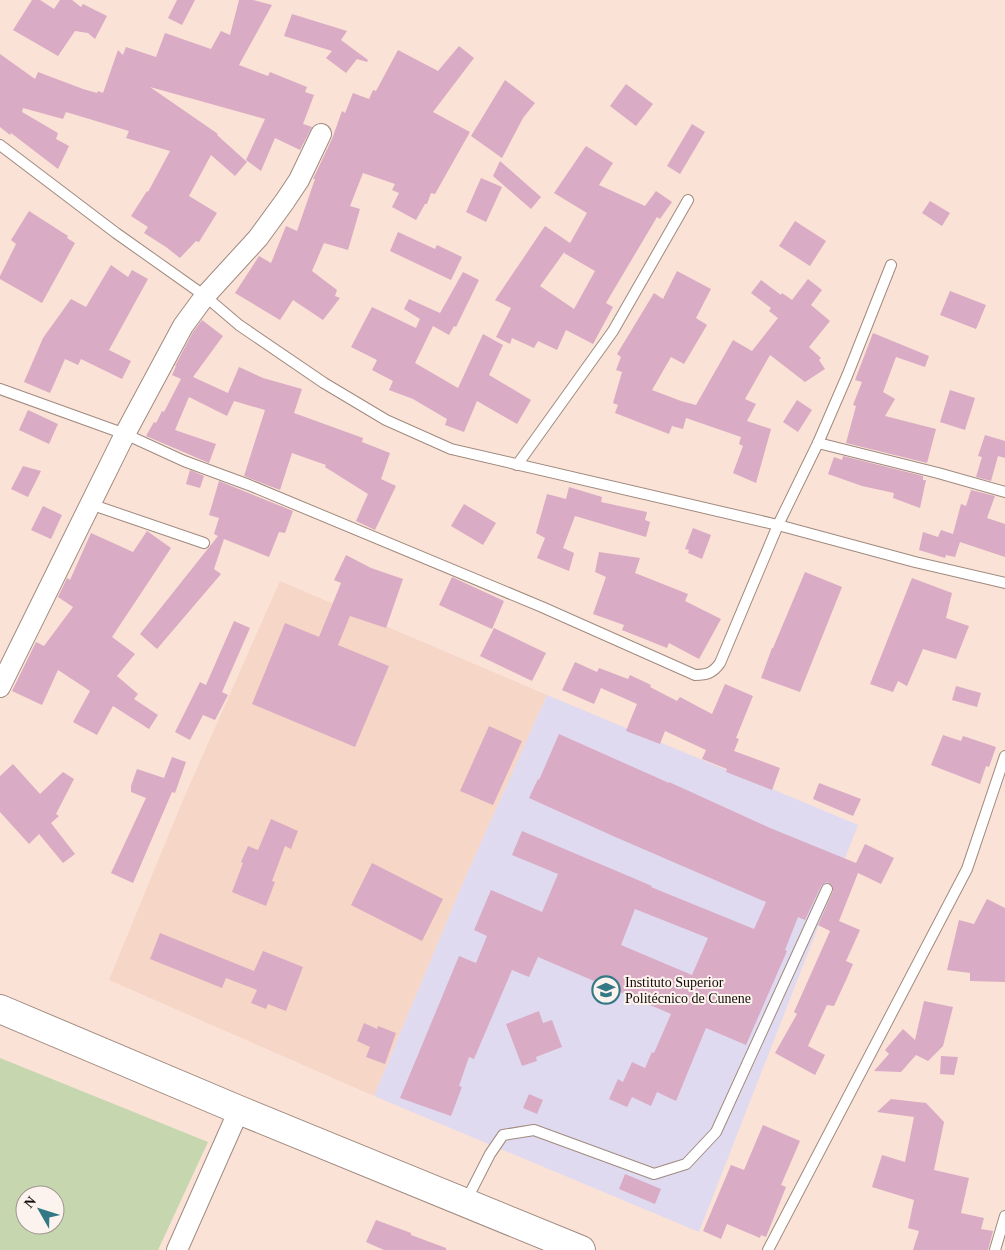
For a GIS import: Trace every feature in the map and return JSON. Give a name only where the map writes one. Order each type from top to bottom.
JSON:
[{"type":"main road","points":[[0,1009],[465,1204],[581,1250]]},
{"type":"street","points":[[0,687],[125,434],[183,326],[205,296],[258,238],[285,201],[298,180],[321,134]]},
{"type":"street","points":[[176,1250],[239,1110]]},
{"type":"lane","points":[[0,145],[116,233],[205,296],[239,326],[324,383],[386,420],[451,449],[609,484],[778,525],[914,562],[1005,583]]},
{"type":"lane","points":[[517,465],[613,331],[688,200]]},
{"type":"lane","points":[[0,389],[125,434],[184,461],[249,485],[542,607],[695,675],[705,675],[714,671],[720,663],[778,525],[818,443],[847,376],[891,265]]},
{"type":"lane","points":[[818,443],[938,472],[1005,492]]},
{"type":"lane","points":[[90,504],[204,543]]},
{"type":"lane","points":[[768,1250],[967,869],[1005,756]]},
{"type":"lane","points":[[465,1204],[490,1154],[503,1135],[534,1130],[654,1174],[686,1164],[716,1132],[827,889]]},
{"type":"lane","points":[[995,1250],[1005,1216]]},
{"type":"shaded area","points":[[280,581],[547,695],[462,885],[374,1096],[109,980],[183,800]]},
{"type":"shaded area","name":"Instituto Superior Politécnico de Cunene","points":[[547,695],[858,825],[699,1232],[374,1096],[462,885]]},
{"type":"green space","points":[[0,1058],[208,1142],[158,1250],[0,1250]]},
{"type":"building","points":[[32,0],[40,0],[54,9],[60,0],[72,0],[81,7],[83,4],[107,16],[95,39],[88,33],[75,31],[58,56],[13,30]]},
{"type":"building","points":[[177,0],[195,0],[182,25],[168,18]]},
{"type":"building","points":[[239,0],[253,0],[272,5],[239,65],[268,76],[270,72],[307,87],[305,92],[314,95],[303,124],[312,127],[300,150],[275,138],[261,171],[246,160],[265,119],[150,87],[218,134],[247,162],[235,176],[211,155],[189,196],[217,213],[199,242],[196,241],[180,258],[144,233],[148,227],[131,216],[148,192],[170,151],[126,138],[129,131],[66,112],[63,119],[23,108],[22,112],[58,133],[56,139],[69,146],[58,169],[11,133],[10,135],[0,127],[0,54],[35,79],[38,72],[83,89],[103,93],[118,50],[123,55],[126,47],[156,57],[165,33],[211,49],[221,31],[230,35]]},
{"type":"building","points":[[292,14],[347,31],[341,40],[368,60],[367,62],[357,59],[346,73],[326,58],[332,51],[284,36]]},
{"type":"building","points":[[459,46],[474,58],[433,112],[470,132],[435,194],[431,193],[427,204],[425,204],[416,220],[392,207],[399,193],[392,190],[395,184],[363,173],[350,206],[360,209],[348,250],[324,243],[312,271],[337,290],[335,296],[340,298],[323,320],[293,300],[280,320],[235,293],[259,256],[271,263],[286,226],[297,231],[315,179],[313,179],[332,139],[342,111],[345,113],[353,93],[369,99],[373,90],[376,91],[398,50],[438,71]]},
{"type":"building","points":[[505,80],[535,103],[523,118],[502,158],[471,136]]},
{"type":"building","points":[[626,84],[653,104],[636,126],[610,106]]},
{"type":"building","points":[[692,124],[705,132],[680,174],[667,166]]},
{"type":"building","points":[[586,146],[613,163],[599,185],[645,206],[656,191],[672,202],[660,219],[657,217],[606,303],[613,307],[593,344],[566,330],[557,350],[538,341],[534,348],[512,338],[510,344],[496,337],[511,308],[495,300],[545,226],[570,243],[587,213],[554,193]],"holes":[[[565,251],[564,253],[595,271],[574,309],[540,286]]]},
{"type":"building","points":[[500,161],[541,197],[531,209],[493,176]]},
{"type":"building","points":[[481,178],[502,187],[486,222],[466,212]]},
{"type":"building","points":[[930,201],[950,213],[942,226],[922,213]]},
{"type":"building","points":[[29,211],[68,236],[67,238],[75,243],[42,303],[0,279],[16,244],[11,240]]},
{"type":"building","points":[[795,221],[826,241],[810,266],[779,246]]},
{"type":"building","points":[[398,232],[435,249],[437,245],[462,257],[451,280],[390,251]]},
{"type":"building","points":[[111,265],[128,277],[132,270],[148,279],[109,350],[131,361],[122,379],[81,359],[78,365],[65,359],[50,393],[24,382],[43,338],[71,299],[86,307]]},
{"type":"building","points":[[677,271],[711,289],[696,318],[707,325],[684,364],[671,357],[652,390],[696,405],[733,340],[752,351],[778,318],[769,311],[771,308],[751,293],[761,280],[781,295],[782,293],[792,300],[808,279],[822,290],[811,305],[830,321],[809,347],[821,358],[819,360],[825,369],[805,382],[770,355],[745,399],[756,404],[747,421],[771,429],[756,483],[733,473],[743,446],[739,444],[741,437],[686,418],[683,429],[672,426],[669,434],[615,413],[618,405],[613,403],[622,372],[616,370],[621,357],[617,354],[654,293],[663,299]]},
{"type":"building","points":[[463,272],[479,280],[456,327],[454,326],[449,335],[433,326],[415,363],[458,388],[483,334],[503,345],[489,375],[531,400],[517,424],[477,401],[464,432],[445,425],[447,419],[413,399],[389,390],[393,381],[372,370],[377,360],[351,347],[372,307],[416,328],[420,319],[404,309],[409,299],[440,313]]},
{"type":"building","points":[[950,291],[986,305],[976,329],[940,315]]},
{"type":"building","points":[[202,320],[223,336],[193,377],[228,393],[239,367],[263,378],[302,389],[294,413],[363,438],[362,442],[390,453],[381,479],[396,486],[375,530],[356,521],[368,494],[325,467],[326,465],[292,453],[280,490],[244,476],[265,410],[234,401],[227,416],[189,397],[175,430],[216,444],[209,463],[146,436],[162,411],[164,412],[181,379],[172,375],[175,366],[193,332]]},
{"type":"building","points":[[873,333],[929,356],[925,367],[896,357],[883,392],[895,399],[885,416],[936,429],[927,463],[846,443],[856,406],[853,405],[862,382],[855,380]]},
{"type":"building","points":[[950,390],[975,398],[965,430],[940,422]]},
{"type":"building","points":[[797,400],[812,410],[798,432],[783,422]]},
{"type":"building","points":[[28,410],[58,424],[49,444],[19,430]]},
{"type":"building","points":[[985,435],[1005,441],[1005,458],[998,456],[991,481],[976,477],[982,457],[978,456]]},
{"type":"building","points":[[843,456],[923,476],[923,480],[926,480],[920,508],[893,498],[894,493],[862,486],[828,474],[834,457],[842,460]]},
{"type":"building","points":[[23,466],[41,471],[28,497],[11,489]]},
{"type":"building","points":[[190,470],[204,476],[200,488],[186,484]]},
{"type":"building","points":[[219,481],[293,511],[285,533],[279,532],[269,557],[224,539],[214,569],[221,574],[157,649],[140,634],[218,536],[214,534],[219,518],[209,515]]},
{"type":"building","points":[[569,487],[602,497],[601,502],[647,512],[645,520],[650,522],[646,537],[575,516],[563,548],[574,553],[569,571],[537,558],[545,538],[536,533],[547,494],[566,499]]},
{"type":"building","points":[[971,490],[995,496],[987,518],[1005,524],[1005,557],[960,542],[955,557],[946,555],[945,558],[919,550],[923,532],[938,537],[941,530],[953,534],[961,504],[966,506]]},
{"type":"building","points":[[464,504],[496,523],[483,545],[451,526]]},
{"type":"building","points":[[43,506],[62,515],[51,539],[31,530]]},
{"type":"building","points":[[693,528],[711,535],[702,559],[688,553],[689,550],[685,549]]},
{"type":"building","points":[[147,531],[171,548],[112,637],[135,654],[117,676],[138,694],[134,699],[158,715],[149,729],[113,706],[97,735],[73,722],[90,691],[58,670],[42,705],[12,691],[36,642],[44,646],[73,607],[58,597],[67,578],[70,580],[91,533],[133,552]]},
{"type":"building","points":[[599,552],[640,558],[635,573],[688,594],[685,601],[721,619],[699,659],[669,643],[667,648],[622,630],[624,625],[593,614],[606,577],[595,572]]},
{"type":"building","points":[[346,555],[371,568],[403,579],[386,628],[350,616],[338,645],[389,666],[355,747],[252,704],[285,623],[319,637],[341,583],[334,580]]},
{"type":"building","points":[[805,572],[842,587],[800,692],[761,678]]},
{"type":"building","points":[[452,577],[504,601],[492,629],[439,605]]},
{"type":"building","points":[[912,578],[952,593],[946,618],[969,626],[956,659],[923,649],[907,686],[898,681],[893,692],[870,684]]},
{"type":"building","points":[[234,621],[250,628],[222,692],[228,695],[215,720],[203,715],[190,740],[175,732],[200,682],[206,685]]},
{"type":"building","points":[[494,628],[546,653],[532,681],[480,656]]},
{"type":"building","points":[[575,662],[597,672],[599,668],[628,679],[630,675],[677,701],[680,697],[712,714],[725,684],[753,696],[736,738],[739,739],[734,751],[780,768],[772,790],[726,772],[727,769],[702,759],[706,750],[665,731],[660,744],[626,731],[637,704],[601,688],[594,704],[562,690]]},
{"type":"building","points":[[956,686],[981,693],[977,707],[952,700]]},
{"type":"building","points":[[489,726],[522,741],[493,805],[460,791]]},
{"type":"building","points":[[559,734],[770,828],[856,863],[865,844],[894,858],[881,884],[858,873],[839,921],[860,930],[846,961],[853,964],[847,978],[834,1006],[827,1005],[808,1046],[825,1055],[815,1075],[775,1053],[797,1014],[794,1012],[830,931],[818,925],[833,891],[832,885],[827,882],[821,886],[805,920],[798,917],[785,950],[787,951],[746,1045],[706,1028],[676,1101],[657,1092],[651,1106],[632,1097],[627,1107],[609,1099],[618,1079],[623,1082],[632,1062],[645,1068],[652,1052],[654,1053],[671,1014],[538,957],[529,977],[512,970],[474,1059],[469,1057],[459,1086],[462,1087],[451,1116],[400,1098],[459,956],[476,963],[487,936],[474,930],[491,890],[542,912],[558,874],[512,855],[522,831],[754,929],[766,902],[529,798]],"holes":[[[635,909],[708,938],[692,975],[621,945]]]},
{"type":"building","points":[[943,735],[961,741],[963,736],[996,747],[989,767],[986,766],[980,784],[931,765]]},
{"type":"building","points":[[172,757],[186,762],[175,793],[172,792],[133,883],[111,873],[146,798],[131,792],[131,786],[137,769],[164,778]]},
{"type":"building","points":[[13,764],[40,794],[63,772],[74,779],[56,814],[59,816],[51,823],[75,854],[63,863],[39,834],[29,844],[0,812],[0,776]]},
{"type":"building","points":[[819,783],[861,799],[853,816],[813,799]]},
{"type":"building","points":[[271,819],[298,831],[291,849],[285,846],[272,881],[275,882],[266,906],[232,892],[248,846],[258,850]]},
{"type":"building","points":[[372,863],[443,899],[422,941],[351,905]]},
{"type":"building","points":[[987,899],[1005,908],[1005,982],[970,981],[970,973],[947,970],[959,920],[974,924]]},
{"type":"building","points":[[160,933],[254,971],[263,951],[303,967],[286,1011],[268,1004],[266,1009],[251,1003],[257,990],[226,978],[222,988],[150,959]]},
{"type":"building","points":[[924,1001],[953,1007],[943,1046],[928,1061],[916,1055],[901,1072],[874,1071],[889,1054],[885,1050],[903,1029],[915,1040]]},
{"type":"building","points":[[539,1011],[543,1023],[552,1020],[562,1047],[536,1057],[537,1061],[522,1066],[506,1024]]},
{"type":"building","points":[[364,1023],[377,1029],[378,1026],[396,1033],[385,1064],[366,1057],[370,1047],[357,1041]]},
{"type":"building","points":[[941,1056],[958,1057],[954,1075],[940,1074]]},
{"type":"building","points":[[529,1094],[543,1100],[537,1114],[523,1108]]},
{"type":"building","points":[[891,1099],[926,1103],[944,1122],[934,1170],[969,1178],[961,1213],[984,1218],[981,1229],[993,1231],[988,1250],[913,1250],[919,1231],[908,1228],[914,1200],[872,1187],[882,1155],[905,1162],[914,1117],[877,1112]]},
{"type":"building","points":[[763,1125],[800,1141],[781,1185],[786,1187],[766,1237],[761,1235],[760,1238],[727,1224],[721,1239],[703,1231],[731,1165],[744,1170]]},
{"type":"building","points":[[625,1174],[661,1189],[655,1204],[619,1189]]},
{"type":"building","points":[[376,1220],[446,1248],[446,1250],[384,1250],[366,1242]]},
{"type":"place","name":"Instituto Superior Politécnico de Cunene","points":[[606,990]]}]
